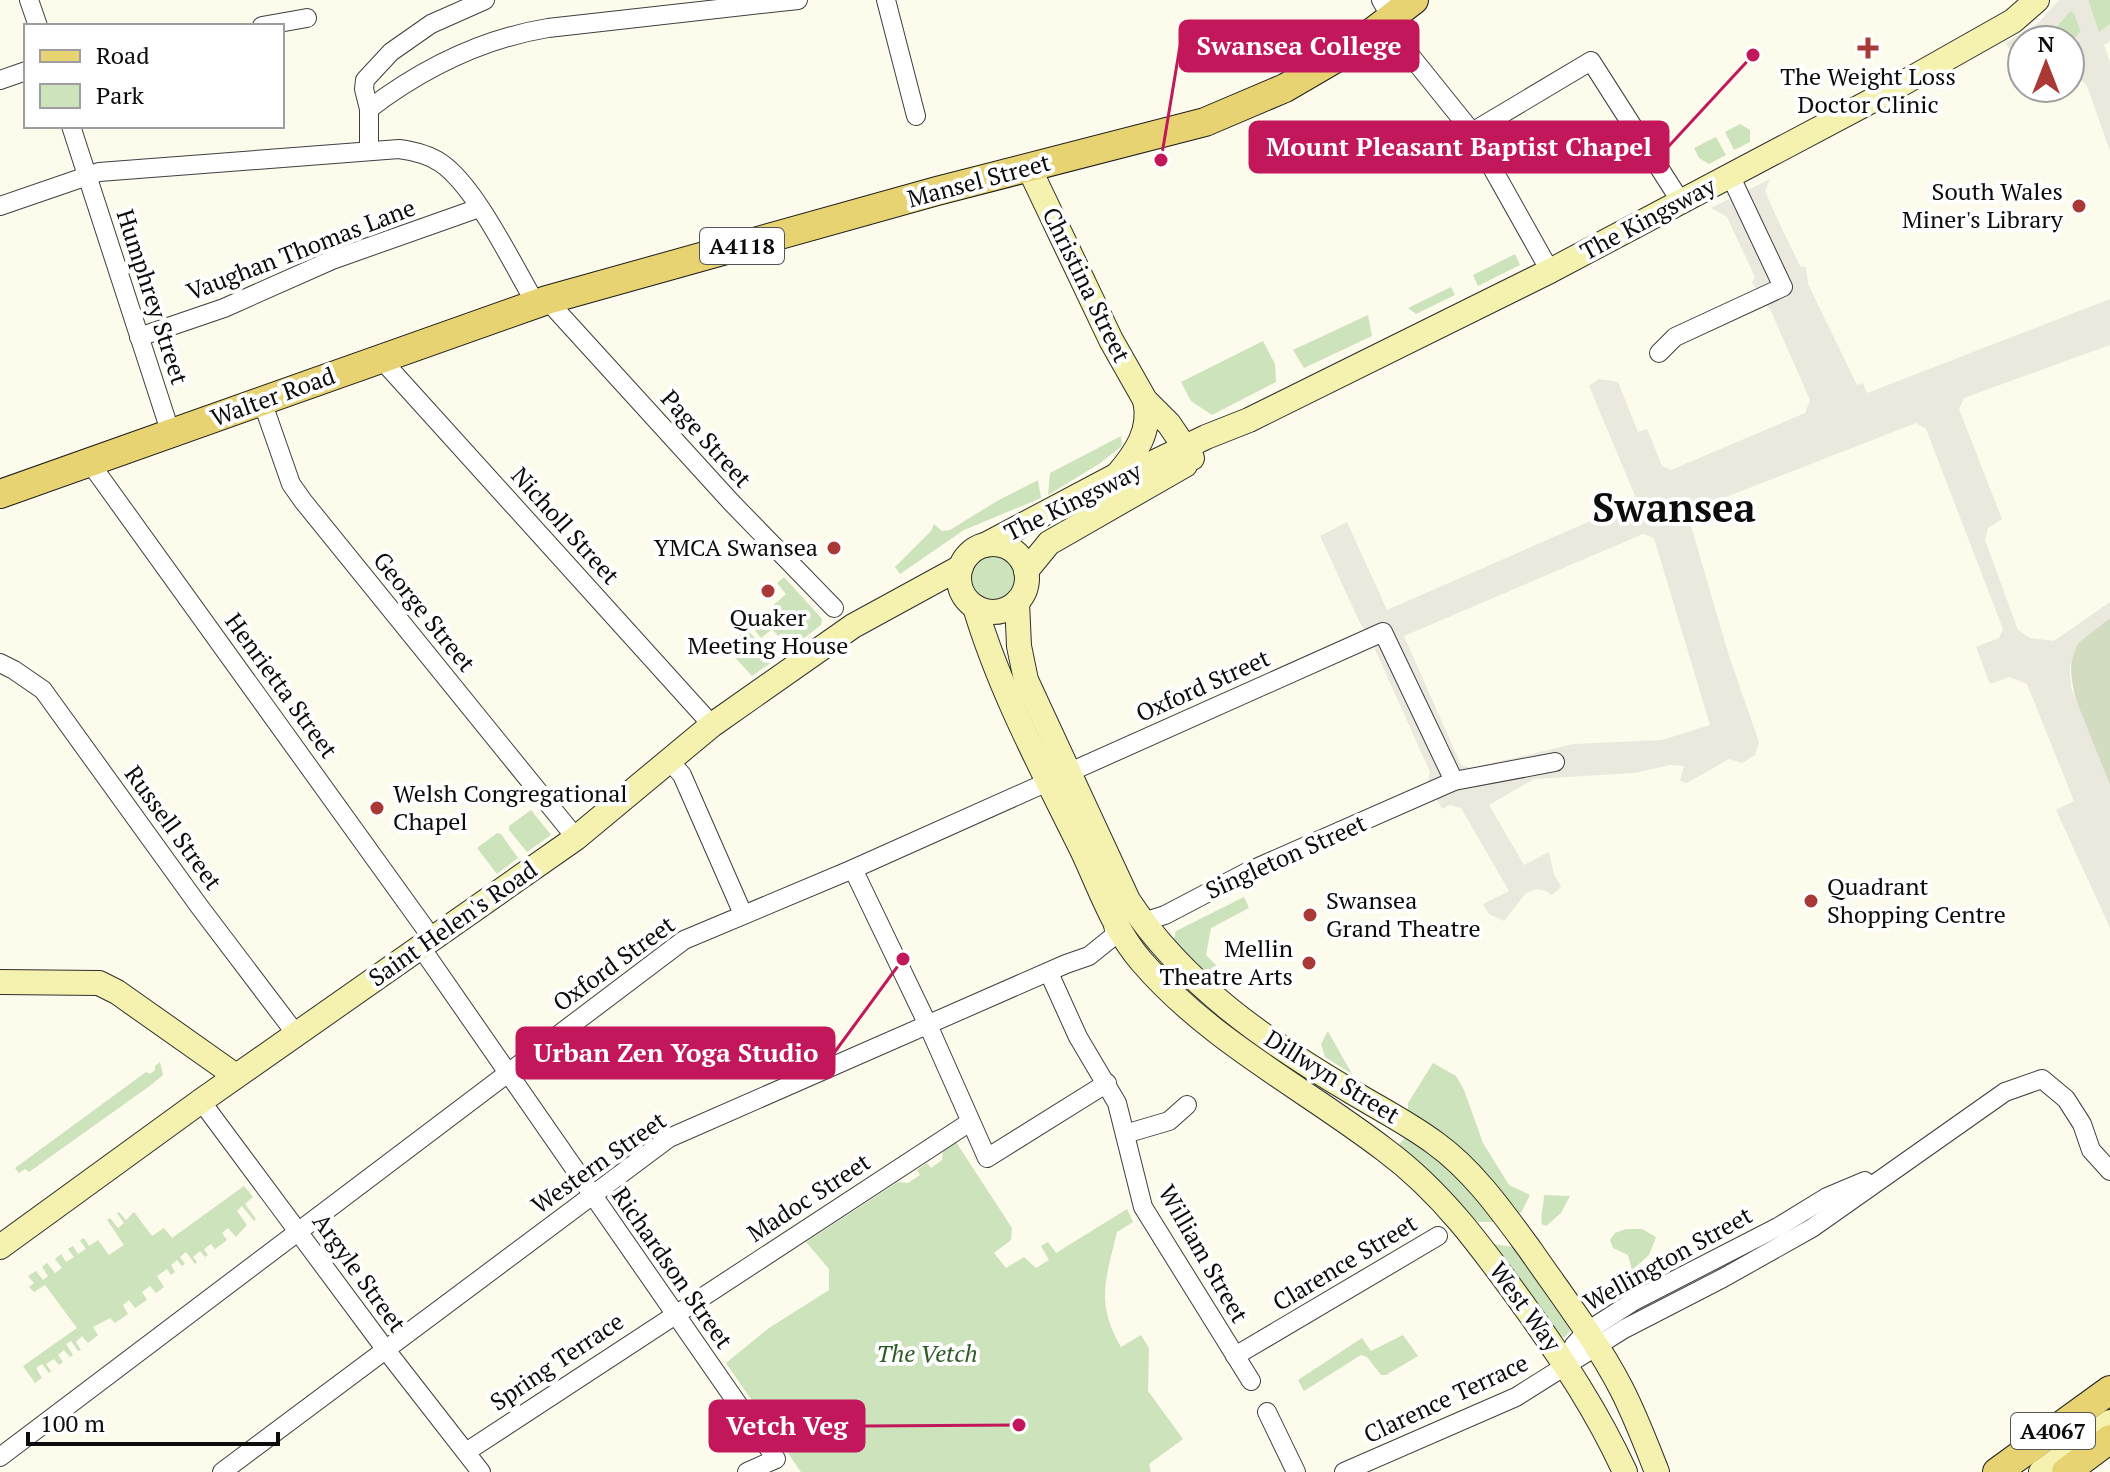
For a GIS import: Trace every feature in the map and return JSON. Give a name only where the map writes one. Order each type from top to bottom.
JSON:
[{"type":"main road","name":"A4118","points":[[1386,9],[1414,0]]},
{"type":"main road","name":"Mansel Street","points":[[542,302],[1205,122],[1285,88],[1345,53],[1386,9]]},
{"type":"main road","name":"Walter Road","points":[[0,494],[542,302]]},
{"type":"main road","name":"A4067","points":[[1997,1472],[2098,1403],[2110,1390]]},
{"type":"main road","name":"A4067","points":[[2066,1472],[2110,1439]]},
{"type":"street","points":[[29,0],[37,24]]},
{"type":"street","points":[[369,151],[365,80],[391,52],[431,24],[485,0]]},
{"type":"street","points":[[369,109],[399,87],[458,54],[517,33],[798,0]]},
{"type":"street","points":[[886,0],[916,116]]},
{"type":"street","name":"The Kingsway","points":[[985,545],[1117,475],[1220,445],[1249,420],[1550,271],[1865,105],[2013,21],[2037,0]]},
{"type":"street","points":[[273,24],[307,18]]},
{"type":"street","points":[[1345,53],[1376,44],[1396,45],[1410,55],[1472,132],[1550,271]]},
{"type":"street","points":[[1472,132],[1591,61],[1681,202]]},
{"type":"street","points":[[0,80],[24,72]]},
{"type":"street","name":"Humphrey Street","points":[[72,129],[171,434]]},
{"type":"street","name":"Page Street","points":[[0,206],[99,172],[399,149],[419,152],[438,161],[454,173],[542,302],[834,608]]},
{"type":"street","name":"Christina Street","points":[[1029,168],[1094,307],[1145,400],[1164,417],[1189,454]]},
{"type":"street","points":[[1659,353],[1675,337],[1783,287],[1730,175]]},
{"type":"street","name":"Vaughan Thomas Lane","points":[[139,337],[224,308],[332,260],[479,208]]},
{"type":"street","name":"Nicholl Street","points":[[381,359],[712,725]]},
{"type":"street","points":[[1117,475],[1143,437],[1148,412],[1145,400]]},
{"type":"street","name":"George Street","points":[[262,401],[291,484],[303,501],[576,838]]},
{"type":"street","name":"The Kingsway","points":[[1026,571],[1049,543],[1189,454]]},
{"type":"street","name":"Henrietta Street","points":[[90,463],[426,942]]},
{"type":"street","points":[[965,588],[997,612],[1017,602],[1024,593],[1026,571],[1016,552],[996,544],[985,545],[966,557],[965,588],[990,656],[1059,776],[1120,908],[1143,922]]},
{"type":"street","name":"Saint Helen's Road","points":[[0,1247],[236,1076],[576,838],[712,725],[853,626],[903,598],[965,588]]},
{"type":"street","points":[[1017,602],[1019,646],[1026,680],[1059,776]]},
{"type":"street","name":"Oxford Street","points":[[0,1457],[684,940],[853,869],[1383,632],[1454,781]]},
{"type":"street","name":"Russell Street","points":[[0,663],[43,690],[296,1034]]},
{"type":"street","points":[[669,760],[682,775],[743,914]]},
{"type":"street","name":"Singleton Street","points":[[1143,922],[1165,915],[1233,878],[1454,781],[1555,762]]},
{"type":"street","points":[[853,869],[928,1025],[987,1158],[1107,1083]]},
{"type":"street","name":"West Way","points":[[1120,908],[1139,959],[1193,1013],[1236,1047],[1392,1155],[1470,1231],[1566,1365],[1594,1409],[1625,1472]]},
{"type":"street","name":"Western Street","points":[[222,1472],[669,1138],[1089,956],[1115,935],[1120,908]]},
{"type":"street","name":"Dillwyn Street","points":[[1143,922],[1178,965],[1250,1025],[1447,1152],[1471,1175],[1518,1234]]},
{"type":"street","name":"Richardson Street","points":[[426,942],[592,1195],[776,1459],[747,1472]]},
{"type":"street","name":"William Street","points":[[1049,973],[1078,1037],[1117,1103],[1143,1207],[1251,1381]]},
{"type":"street","points":[[0,982],[99,983],[117,992],[236,1076]]},
{"type":"street","name":"Wellington Street","points":[[1566,1365],[1574,1345],[1593,1334],[1812,1228],[2005,1092],[2042,1079],[2066,1099],[2082,1124],[2091,1150],[2110,1171]]},
{"type":"street","points":[[1125,1134],[1169,1121],[1190,1108],[1176,1089]]},
{"type":"street","name":"Argyle Street","points":[[201,1101],[481,1472]]},
{"type":"street","name":"Madoc Street","points":[[674,1313],[970,1122]]},
{"type":"street","name":"West Way","points":[[1518,1234],[1593,1334],[1637,1420],[1657,1472]]},
{"type":"street","name":"Clarence Street","points":[[1235,1356],[1438,1236]]},
{"type":"street","name":"Spring Terrace","points":[[466,1452],[674,1313]]},
{"type":"street","name":"Clarence Terrace","points":[[1344,1472],[1516,1397],[1566,1365]]},
{"type":"street","points":[[1267,1412],[1296,1472]]},
{"type":"street","name":"A4067","points":[[2041,1472],[2110,1422]]},
{"type":"green space","points":[[2088,0],[2110,0],[2110,24],[2099,33]]},
{"type":"green space","points":[[2071,10],[2078,24],[2059,24]]},
{"type":"green space","points":[[1740,124],[1750,130],[1750,142],[1734,150],[1725,132]]},
{"type":"green space","points":[[1716,137],[1726,155],[1709,164],[1699,158],[1694,148]]},
{"type":"green space","points":[[1515,254],[1520,265],[1478,286],[1473,275]]},
{"type":"green space","points":[[1451,287],[1455,295],[1416,314],[1408,308]]},
{"type":"green space","points":[[1368,315],[1372,336],[1304,368],[1293,350]]},
{"type":"green space","points":[[1263,341],[1275,364],[1276,382],[1212,415],[1191,401],[1181,382]]},
{"type":"green space","points":[[1121,436],[1122,446],[1048,495],[1050,473]]},
{"type":"green space","points":[[1038,480],[1041,498],[964,530],[900,574],[895,567],[931,531],[934,524],[942,531],[950,530]]},
{"type":"green space","points":[[993,556],[1008,563],[1015,578],[1008,593],[993,600],[978,593],[971,578],[978,563]]},
{"type":"green space","points":[[784,577],[822,619],[821,625],[790,649],[772,629],[761,638],[751,625],[786,594],[777,583]]},
{"type":"green space","points":[[2110,618],[2110,785],[2088,735],[2071,676],[2077,645]]},
{"type":"green space","points":[[746,629],[776,659],[752,676],[726,648]]},
{"type":"green space","points":[[531,810],[551,835],[527,852],[509,826]]},
{"type":"green space","points":[[497,833],[501,834],[518,858],[497,874],[477,848]]},
{"type":"green space","points":[[1244,897],[1249,908],[1211,928],[1206,955],[1218,967],[1227,990],[1178,947],[1174,939],[1176,931]]},
{"type":"green space","points":[[1328,1031],[1352,1074],[1325,1057],[1321,1044]]},
{"type":"green space","points":[[160,1062],[163,1075],[151,1085],[29,1172],[25,1169],[19,1173],[15,1168],[146,1072],[150,1074]]},
{"type":"green space","points":[[1433,1063],[1456,1076],[1483,1143],[1509,1185],[1530,1195],[1521,1213],[1517,1214],[1408,1113],[1408,1103]]},
{"type":"green space","points":[[1412,1137],[1464,1178],[1496,1222],[1479,1222],[1467,1215],[1400,1150],[1400,1143]]},
{"type":"green space","name":"The Vetch","points":[[956,1142],[1012,1228],[1011,1240],[994,1253],[1006,1268],[1024,1257],[1036,1268],[1049,1260],[1041,1246],[1048,1242],[1056,1253],[1127,1209],[1133,1222],[1117,1232],[1109,1263],[1105,1290],[1108,1317],[1121,1347],[1141,1335],[1149,1348],[1148,1391],[1183,1439],[1149,1464],[1151,1472],[801,1472],[726,1363],[769,1328],[829,1290],[829,1269],[806,1242],[898,1182],[908,1183],[920,1175],[917,1170],[927,1163],[931,1168],[942,1160],[943,1150]]},
{"type":"green space","points":[[244,1186],[253,1197],[245,1204],[256,1219],[254,1221],[242,1206],[237,1211],[247,1225],[236,1237],[228,1228],[222,1233],[227,1240],[215,1249],[211,1244],[204,1249],[208,1255],[205,1257],[200,1251],[193,1257],[197,1262],[195,1264],[186,1252],[180,1257],[185,1264],[182,1266],[177,1260],[171,1265],[175,1272],[171,1275],[167,1269],[157,1276],[164,1287],[156,1293],[150,1286],[142,1292],[147,1300],[135,1308],[129,1300],[123,1305],[128,1314],[115,1323],[110,1318],[93,1327],[98,1335],[88,1343],[82,1336],[76,1342],[81,1350],[78,1351],[71,1341],[66,1344],[73,1355],[70,1357],[64,1350],[58,1355],[63,1362],[59,1365],[54,1359],[46,1364],[51,1371],[49,1373],[42,1364],[36,1368],[42,1378],[35,1383],[23,1366],[77,1328],[45,1285],[34,1292],[29,1287],[34,1283],[28,1276],[36,1271],[43,1280],[48,1276],[42,1267],[47,1263],[55,1273],[62,1268],[55,1259],[61,1254],[66,1262],[74,1257],[68,1249],[73,1246],[78,1254],[86,1249],[80,1240],[84,1238],[89,1246],[98,1240],[109,1255],[124,1245],[107,1220],[110,1218],[118,1228],[124,1223],[119,1212],[126,1220],[134,1212],[152,1236],[164,1228],[172,1238]]},
{"type":"green space","points":[[1544,1195],[1570,1196],[1561,1213],[1546,1226],[1542,1224]]},
{"type":"green space","points":[[1642,1229],[1656,1237],[1649,1255],[1632,1270],[1628,1255],[1613,1248],[1610,1240],[1615,1233]]},
{"type":"green space","points":[[1493,1244],[1514,1247],[1569,1326],[1570,1331],[1565,1337],[1559,1338]]},
{"type":"green space","points":[[1403,1335],[1418,1356],[1386,1375],[1381,1375],[1367,1357],[1361,1355],[1304,1391],[1298,1380],[1362,1338],[1371,1351]]},
{"type":"shaded area","points":[[2059,0],[2088,0],[2099,32],[2110,24],[2110,41],[2104,45],[2110,62],[2110,151],[2086,85],[2086,24],[2078,24],[2070,11],[2059,24],[2038,23]]},
{"type":"shaded area","points":[[1770,179],[1765,191],[1776,216],[1800,266],[1806,267],[1808,284],[1857,385],[1863,383],[1867,393],[2110,299],[2110,345],[1964,398],[1959,409],[2002,519],[1988,528],[1985,540],[2018,630],[2030,638],[2054,641],[2110,602],[2110,618],[2077,644],[2070,667],[2071,687],[2110,785],[2110,928],[2056,810],[2074,801],[2027,684],[2009,677],[1990,684],[1976,647],[1999,638],[2003,629],[1926,429],[1916,423],[1698,508],[1691,526],[1729,656],[1759,742],[1755,755],[1742,763],[1729,759],[1687,783],[1680,781],[1684,766],[1670,765],[1634,773],[1534,779],[1489,805],[1524,865],[1549,852],[1554,874],[1561,887],[1552,895],[1536,889],[1526,893],[1504,921],[1489,914],[1483,904],[1509,891],[1461,808],[1450,805],[1442,809],[1428,781],[1430,772],[1320,536],[1347,522],[1387,610],[1634,502],[1636,498],[1589,386],[1599,379],[1618,382],[1638,432],[1647,429],[1662,466],[1671,470],[1805,413],[1810,400],[1771,311],[1752,283],[1755,277],[1727,217],[1711,208]],"holes":[[[1643,534],[1654,538],[1710,725],[1662,740],[1574,744],[1471,768],[1461,765],[1404,636]]]},
{"type":"place","name":"The Weight Loss Doctor Clinic","points":[[1868,48]]},
{"type":"place","name":"Mount Pleasant Baptist Chapel","points":[[1753,55]]},
{"type":"place","name":"Swansea College","points":[[1161,160]]},
{"type":"place","name":"South Wales Miner's Library","points":[[2079,206]]},
{"type":"place","name":"YMCA Swansea","points":[[834,548]]},
{"type":"place","name":"Quaker Meeting House","points":[[768,591]]},
{"type":"place","name":"Welsh Congregational Chapel","points":[[377,808]]},
{"type":"place","name":"Quadrant Shopping Centre","points":[[1811,901]]},
{"type":"place","name":"Swansea Grand Theatre","points":[[1310,915]]},
{"type":"place","name":"Urban Zen Yoga Studio","points":[[903,959]]},
{"type":"place","name":"Mellin Theatre Arts","points":[[1309,963]]},
{"type":"place","name":"Vetch Veg","points":[[1019,1425]]},
{"type":"district","name":"Swansea","points":[[1674,508]]}]
